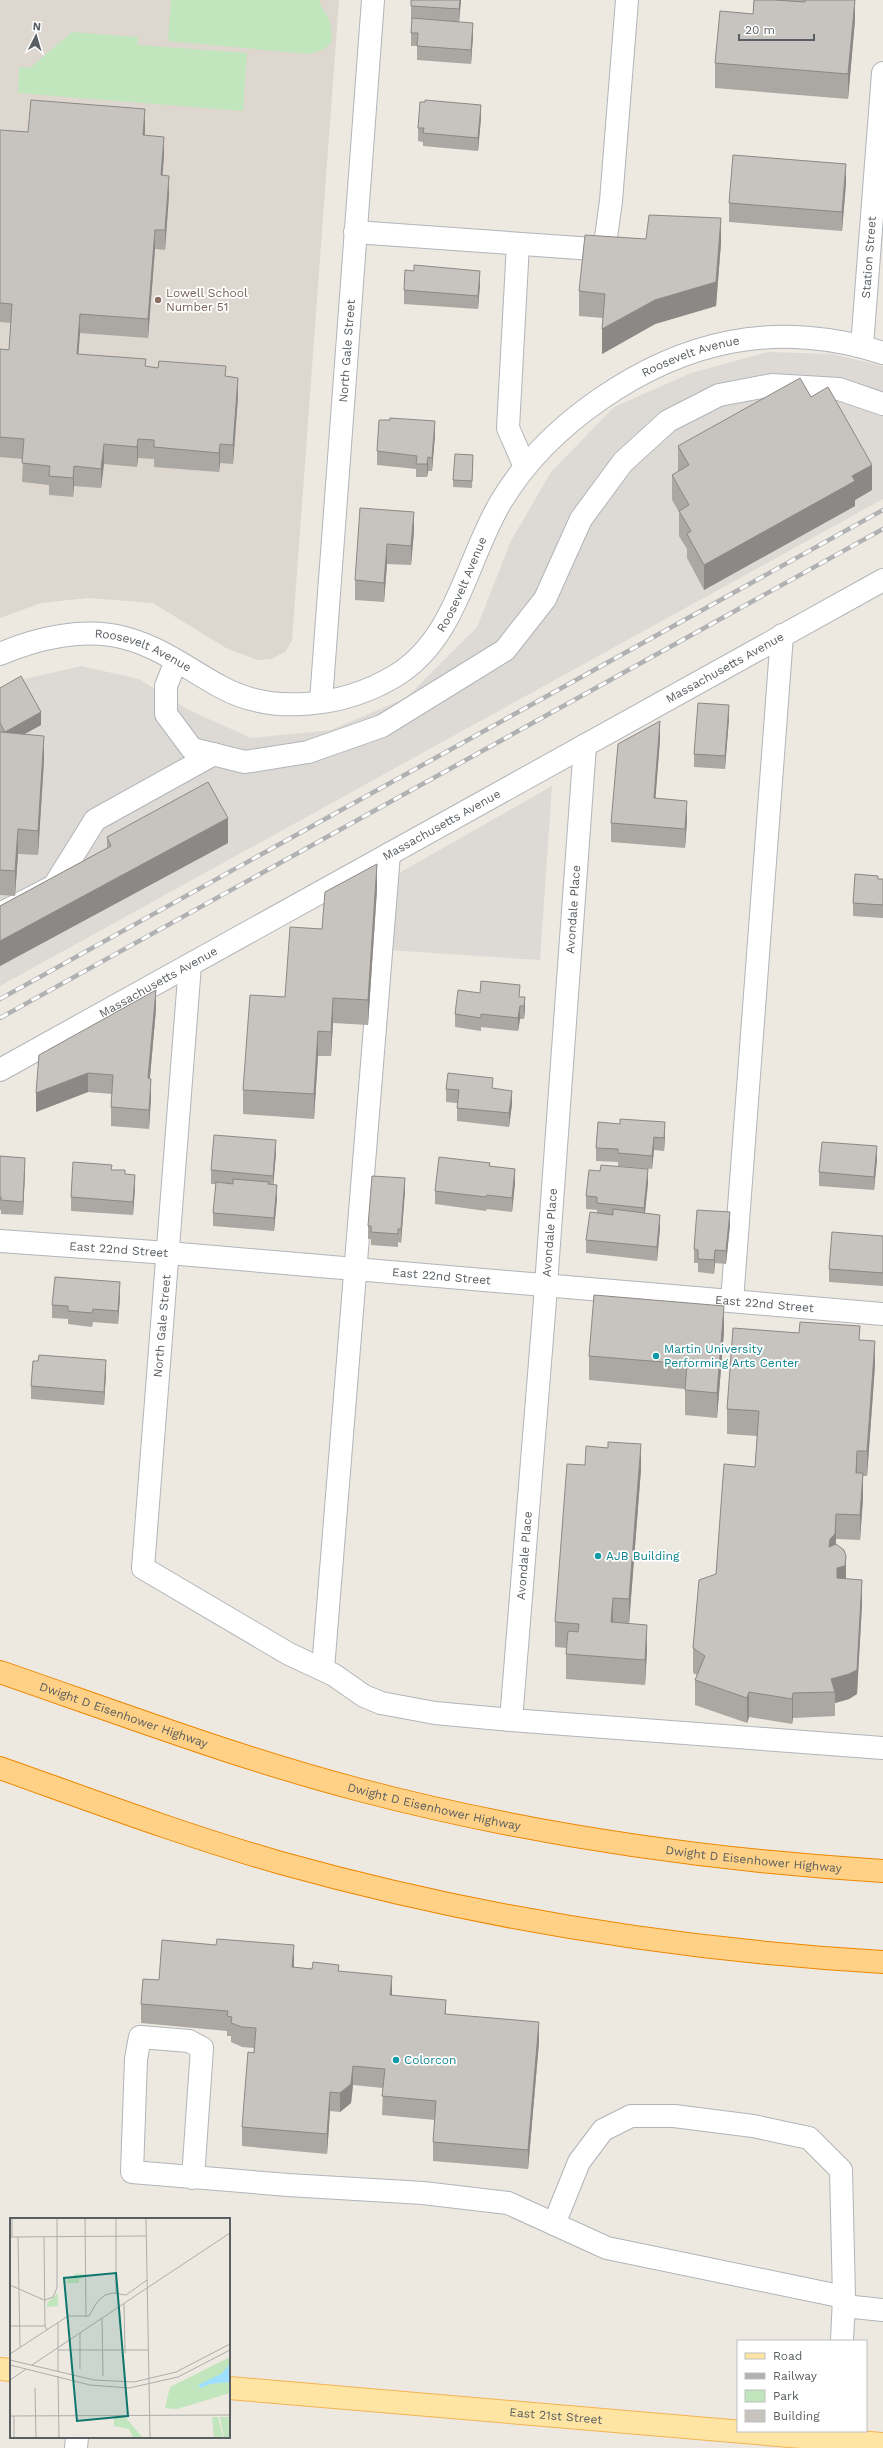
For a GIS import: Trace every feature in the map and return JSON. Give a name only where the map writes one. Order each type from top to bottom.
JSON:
[{"type":"highway","name":"Dwight D Eisenhower Highway","points":[[0,1672],[229,1751],[320,1779],[412,1802],[531,1828],[613,1843],[774,1864],[883,1871]]},
{"type":"highway","points":[[0,1768],[228,1846],[281,1862],[418,1897],[568,1928],[638,1938],[779,1954],[883,1962]]},
{"type":"main road","points":[[0,2369],[10,2370]]},
{"type":"main road","name":"East 21st Street","points":[[230,2388],[737,2428]]},
{"type":"main road","name":"East 21st Street","points":[[785,2432],[836,2436],[883,2444]]},
{"type":"street","name":"North Gale Street","points":[[321,701],[373,0]]},
{"type":"street","points":[[355,232],[593,249],[601,247],[606,238],[627,0]]},
{"type":"street","name":"Station Street","points":[[862,346],[883,73]]},
{"type":"street","points":[[518,244],[508,428],[525,467]]},
{"type":"street","name":"Roosevelt Avenue","points":[[0,654],[58,638],[95,633],[126,638],[154,649],[224,688],[244,696],[279,704],[341,699],[371,690],[406,668],[430,643],[446,621],[490,521],[502,498],[525,467],[570,422],[628,381],[701,349],[731,341],[784,337],[815,339],[862,346],[883,353]]},
{"type":"street","points":[[176,661],[166,686],[166,714],[192,749],[245,762],[308,752],[382,726],[505,650],[546,599],[581,519],[623,462],[668,421],[719,395],[772,385],[839,389],[883,404]]},
{"type":"street","name":"Massachusetts Avenue","points":[[0,1070],[883,580]]},
{"type":"street","points":[[732,1301],[782,635]]},
{"type":"street","name":"Avondale Place","points":[[510,1720],[546,1284],[585,745]]},
{"type":"street","points":[[0,914],[54,886],[96,820],[214,754]]},
{"type":"street","points":[[389,854],[323,1670],[364,1696],[381,1703],[436,1713],[510,1720],[883,1748]]},
{"type":"street","name":"North Gale Street","points":[[190,965],[143,1568],[289,1654],[323,1670]]},
{"type":"street","name":"East 22nd Street","points":[[0,1241],[355,1268],[883,1314]]},
{"type":"street","points":[[192,2178],[202,2048],[189,2041],[140,2037],[136,2059],[132,2172],[192,2178],[423,2193],[508,2204],[607,2248],[883,2310]]},
{"type":"street","points":[[554,2224],[579,2162],[603,2130],[630,2116],[674,2116],[753,2126],[809,2138],[841,2170],[844,2301],[842,2340]]},
{"type":"street","points":[[76,2448],[77,2438]]},
{"type":"shaded area","name":"Lowell School Number 51","points":[[0,0],[339,0],[292,640],[285,652],[271,659],[257,660],[226,648],[153,603],[88,598],[41,603],[0,618]]},
{"type":"shaded area","points":[[768,352],[832,354],[883,366],[883,499],[0,986],[0,692],[25,679],[81,666],[139,679],[189,710],[251,738],[331,730],[406,698],[477,627],[511,541],[551,472],[614,407],[691,373]]},
{"type":"shaded area","points":[[552,786],[540,960],[387,950],[392,877]]},
{"type":"green space","points":[[171,0],[320,0],[330,24],[332,34],[331,44],[324,49],[309,54],[168,41]]},
{"type":"green space","points":[[72,32],[138,37],[137,45],[247,53],[243,111],[18,93],[19,67],[30,68]]},
{"type":"building","points":[[411,0],[460,0],[459,9],[411,6]]},
{"type":"building","points":[[754,0],[805,2],[805,0],[855,0],[848,74],[715,63],[720,11],[753,14]]},
{"type":"building","points":[[412,18],[473,23],[471,50],[417,46],[418,33],[411,33]]},
{"type":"building","points":[[31,100],[145,109],[143,135],[164,137],[161,175],[169,176],[165,230],[155,230],[148,319],[80,314],[77,354],[146,359],[145,366],[158,368],[159,361],[226,366],[225,376],[238,378],[233,445],[220,444],[219,453],[154,447],[154,440],[138,439],[137,447],[104,444],[101,469],[74,466],[73,478],[49,476],[50,466],[22,463],[24,439],[0,437],[0,349],[9,350],[12,304],[0,303],[0,130],[28,132]]},
{"type":"building","points":[[425,100],[481,105],[478,138],[423,133],[424,128],[418,128],[420,102],[425,102]]},
{"type":"building","points":[[733,155],[846,164],[842,212],[729,203]]},
{"type":"building","points":[[649,215],[721,218],[716,282],[655,300],[602,329],[605,294],[579,291],[585,235],[646,239]]},
{"type":"building","points":[[414,265],[480,271],[478,296],[404,290],[405,270],[414,271]]},
{"type":"building","points":[[800,378],[811,397],[828,387],[872,465],[852,476],[855,481],[704,565],[687,534],[691,531],[679,511],[689,505],[672,475],[689,465],[678,446]]},
{"type":"building","points":[[390,418],[435,421],[432,458],[428,457],[427,464],[416,464],[417,456],[377,451],[379,420],[390,420]]},
{"type":"building","points":[[455,454],[473,455],[472,481],[453,480]]},
{"type":"building","points":[[360,508],[414,512],[411,546],[387,544],[384,583],[355,580]]},
{"type":"building","points":[[21,676],[41,712],[5,732],[0,723],[0,688]]},
{"type":"building","points":[[698,703],[729,705],[725,756],[694,754]]},
{"type":"building","points":[[660,721],[654,798],[687,801],[685,829],[611,823],[618,744]]},
{"type":"building","points":[[0,732],[44,736],[38,831],[18,829],[15,871],[0,870]]},
{"type":"building","points":[[208,782],[228,818],[0,941],[0,906],[111,846],[107,837]]},
{"type":"building","points":[[377,864],[368,1000],[333,998],[331,1032],[318,1031],[314,1094],[243,1090],[250,995],[285,997],[290,927],[322,929],[325,892]]},
{"type":"building","points":[[855,874],[878,876],[878,879],[883,879],[883,905],[853,903]]},
{"type":"building","points":[[481,981],[520,985],[519,997],[525,997],[524,1006],[520,1006],[518,1018],[481,1014],[481,1018],[455,1014],[458,990],[480,993]]},
{"type":"building","points":[[156,990],[148,1078],[151,1079],[149,1110],[111,1107],[113,1075],[88,1073],[36,1093],[39,1055]]},
{"type":"building","points":[[448,1073],[493,1078],[492,1088],[512,1091],[509,1113],[457,1108],[459,1090],[446,1089]]},
{"type":"building","points":[[620,1119],[665,1122],[664,1138],[654,1137],[652,1156],[618,1153],[618,1149],[596,1148],[598,1122],[620,1124]]},
{"type":"building","points":[[214,1135],[276,1140],[273,1176],[211,1170]]},
{"type":"building","points":[[822,1142],[877,1146],[874,1177],[819,1172]]},
{"type":"building","points":[[0,1156],[25,1158],[23,1202],[1,1200]]},
{"type":"building","points":[[439,1157],[490,1163],[489,1166],[515,1169],[512,1198],[487,1195],[486,1197],[435,1191]]},
{"type":"building","points":[[73,1162],[112,1165],[111,1170],[125,1170],[125,1174],[135,1175],[133,1202],[71,1197]]},
{"type":"building","points":[[601,1165],[648,1169],[644,1208],[597,1203],[597,1197],[586,1196],[589,1170],[600,1171]]},
{"type":"building","points":[[372,1176],[405,1178],[401,1229],[398,1229],[398,1234],[371,1232],[371,1226],[368,1226]]},
{"type":"building","points":[[233,1179],[269,1182],[268,1184],[277,1185],[274,1218],[213,1213],[216,1182],[233,1184]]},
{"type":"building","points":[[613,1209],[660,1215],[657,1247],[586,1240],[590,1212],[613,1215]]},
{"type":"building","points":[[697,1210],[730,1212],[726,1251],[715,1250],[714,1260],[698,1259],[698,1250],[694,1249]]},
{"type":"building","points":[[832,1232],[883,1236],[883,1273],[829,1269]]},
{"type":"building","points":[[55,1277],[120,1282],[118,1311],[93,1309],[92,1313],[68,1311],[68,1306],[52,1305]]},
{"type":"building","name":"Martin University Performing Arts Center","points":[[594,1295],[724,1306],[717,1393],[685,1390],[687,1364],[589,1356]]},
{"type":"building","points":[[800,1322],[860,1326],[859,1340],[875,1341],[867,1451],[857,1451],[856,1473],[863,1473],[860,1515],[836,1514],[835,1534],[830,1539],[829,1547],[836,1544],[844,1550],[846,1556],[845,1566],[837,1568],[837,1578],[862,1580],[857,1670],[831,1679],[835,1692],[793,1693],[792,1699],[749,1692],[747,1698],[695,1680],[705,1656],[693,1648],[699,1580],[716,1574],[724,1464],[755,1467],[759,1411],[727,1409],[733,1328],[799,1333]]},
{"type":"building","points":[[39,1355],[106,1360],[104,1392],[31,1386],[33,1361],[38,1361]]},
{"type":"building","name":"AJB Building","points":[[608,1442],[641,1444],[629,1599],[613,1598],[611,1622],[647,1625],[645,1660],[566,1654],[568,1631],[578,1632],[579,1624],[555,1622],[567,1464],[585,1465],[586,1446],[608,1448]]},
{"type":"building","name":"Colorcon","points":[[217,1939],[294,1945],[292,1967],[312,1969],[313,1962],[339,1965],[338,1971],[392,1976],[390,1995],[446,2000],[445,2014],[539,2022],[528,2150],[433,2142],[436,2101],[382,2096],[385,2069],[353,2066],[351,2084],[340,2093],[330,2092],[327,2134],[242,2127],[248,2052],[254,2053],[256,2028],[242,2027],[231,2023],[232,2017],[227,2016],[228,2011],[141,2004],[143,1979],[159,1980],[162,1940],[216,1945]]},
{"type":"railway","points":[[0,999],[883,510]]},
{"type":"railway","points":[[0,1018],[883,529]]},
{"type":"place","name":"Lowell School Number 51","points":[[158,300]]},
{"type":"place","name":"Martin University Performing Arts Center","points":[[656,1356]]},
{"type":"place","name":"AJB Building","points":[[598,1556]]},
{"type":"place","name":"Colorcon","points":[[396,2060]]}]
